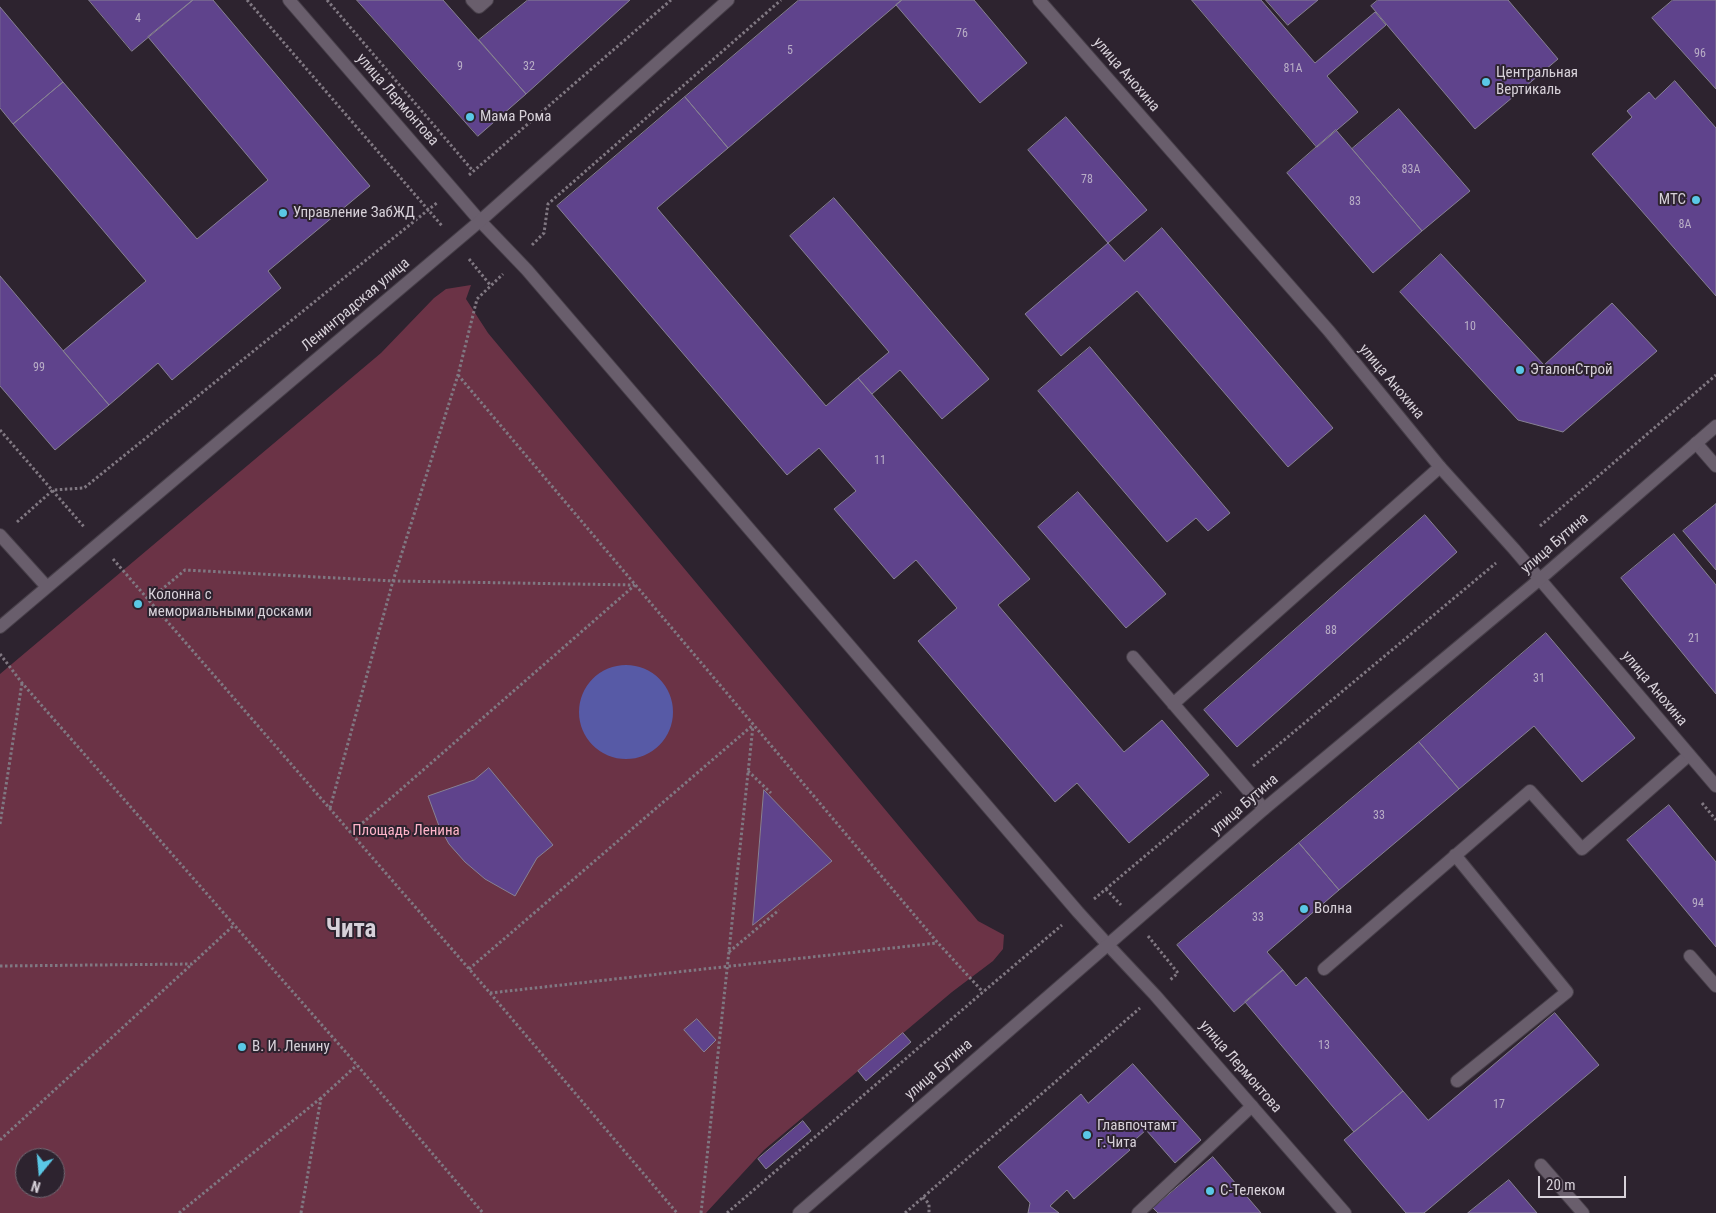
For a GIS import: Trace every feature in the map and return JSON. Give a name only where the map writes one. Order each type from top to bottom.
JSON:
[{"type":"main road","name":"улица Лермонтова","points":[[289,0],[480,221],[518,261],[1078,912],[1155,995],[1345,1213]]},
{"type":"main road","points":[[472,0],[479,7],[487,0]]},
{"type":"main road","name":"улица Анохина","points":[[1039,0],[1328,331],[1440,467],[1540,579],[1716,786]]},
{"type":"main road","name":"Ленинградская улица","points":[[0,627],[455,243],[722,2]]},
{"type":"main road","name":"улица Бутина","points":[[799,1213],[1264,809],[1540,579],[1716,426]]},
{"type":"main road","points":[[1696,444],[1716,466]]},
{"type":"main road","points":[[1173,704],[1440,467]]},
{"type":"main road","points":[[1,536],[47,587]]},
{"type":"main road","points":[[1133,657],[1264,809]]},
{"type":"main road","points":[[1324,969],[1530,791],[1582,849],[1689,755]]},
{"type":"main road","points":[[1455,855],[1567,992],[1457,1081]]},
{"type":"main road","points":[[1690,956],[1716,986]]},
{"type":"main road","points":[[1138,1213],[1252,1106]]},
{"type":"main road","points":[[1541,1165],[1583,1213]]},
{"type":"path","points":[[247,0],[429,209],[490,286]]},
{"type":"path","points":[[327,0],[473,171]]},
{"type":"path","points":[[1,536],[53,490],[84,488],[429,209],[670,0]]},
{"type":"path","points":[[330,808],[393,581],[458,375],[476,299],[518,261],[544,234],[548,204],[782,0]]},
{"type":"path","points":[[458,375],[938,943],[982,992],[727,1213]]},
{"type":"path","points":[[1540,526],[1716,375]]},
{"type":"path","points":[[0,430],[470,969],[677,1213]]},
{"type":"path","points":[[150,600],[185,570],[393,581],[634,585]]},
{"type":"path","points":[[351,833],[634,585]]},
{"type":"path","points":[[0,654],[22,683],[357,1065],[483,1213]]},
{"type":"path","points":[[0,824],[22,683]]},
{"type":"path","points":[[701,1213],[753,725]]},
{"type":"path","points":[[470,969],[753,725]]},
{"type":"path","points":[[748,771],[771,793]]},
{"type":"path","points":[[728,952],[779,910]]},
{"type":"path","points":[[0,1140],[234,925]]},
{"type":"path","points":[[490,993],[938,943]]},
{"type":"path","points":[[0,966],[192,964]]},
{"type":"path","points":[[905,1213],[1178,973]]},
{"type":"path","points":[[179,1213],[321,1098],[357,1065]]},
{"type":"path","points":[[301,1213],[321,1098]]},
{"type":"path","points":[[923,1197],[929,1204],[929,1213]]},
{"type":"green space","name":"Площадь Ленина","points":[[471,285],[466,299],[488,333],[978,921],[1004,935],[1003,949],[993,961],[952,992],[764,1150],[706,1213],[0,1213],[0,674],[381,353],[434,298],[446,289]]},
{"type":"shaded area","points":[[626,665],[644,669],[659,679],[669,694],[673,712],[669,730],[659,745],[644,755],[626,759],[608,755],[593,745],[583,730],[579,712],[583,694],[593,679],[608,669]]},
{"type":"building","points":[[89,0],[193,0],[132,51]]},
{"type":"building","name":"Управление ЗабЖД","points":[[193,0],[213,0],[370,186],[268,271],[281,288],[172,380],[158,363],[109,405],[63,351],[146,281],[13,124],[63,82],[197,239],[268,180],[148,37]]},
{"type":"building","points":[[357,0],[443,0],[526,94],[478,136]]},
{"type":"building","points":[[528,0],[630,0],[526,94],[479,40]]},
{"type":"building","points":[[799,0],[902,0],[728,148],[685,97]]},
{"type":"building","points":[[902,0],[974,0],[1027,63],[980,103],[896,5]]},
{"type":"building","points":[[1192,0],[1261,0],[1315,63],[1375,12],[1386,25],[1327,76],[1358,112],[1317,147]]},
{"type":"building","points":[[1266,0],[1318,0],[1288,25]]},
{"type":"building","points":[[1378,0],[1508,0],[1558,59],[1475,129],[1371,6]]},
{"type":"building","points":[[1673,0],[1716,0],[1716,89],[1652,18]]},
{"type":"building","points":[[0,7],[63,82],[13,124],[0,108]]},
{"type":"building","points":[[1675,81],[1716,128],[1716,296],[1592,154],[1632,117],[1627,111],[1649,92],[1655,99]]},
{"type":"building","points":[[685,97],[728,148],[657,208],[826,406],[858,378],[1030,579],[998,605],[1124,752],[1162,720],[1209,775],[1129,843],[1077,783],[1055,802],[918,641],[957,608],[916,560],[894,579],[834,509],[856,491],[819,448],[787,475],[557,206]]},
{"type":"building","points":[[1399,109],[1470,191],[1422,231],[1352,149]]},
{"type":"building","points":[[1066,117],[1147,210],[1108,243],[1028,150]]},
{"type":"building","points":[[1336,130],[1422,231],[1373,273],[1287,173]]},
{"type":"building","points":[[834,198],[989,379],[942,419],[900,370],[872,394],[858,378],[889,352],[790,236]]},
{"type":"building","points":[[1162,228],[1333,428],[1288,467],[1137,291],[1061,356],[1025,314],[1108,243],[1124,261]]},
{"type":"building","points":[[1441,254],[1544,365],[1612,303],[1657,351],[1563,432],[1518,420],[1400,292]]},
{"type":"building","points":[[0,276],[109,405],[55,450],[0,386]]},
{"type":"building","points":[[1090,347],[1230,513],[1208,531],[1196,518],[1167,542],[1038,391]]},
{"type":"building","points":[[1078,492],[1166,594],[1126,628],[1038,527]]},
{"type":"building","points":[[1716,504],[1716,570],[1683,531]]},
{"type":"building","points":[[1425,515],[1457,552],[1237,747],[1204,710]]},
{"type":"building","points":[[1674,534],[1716,585],[1716,694],[1621,578]]},
{"type":"building","points":[[1546,633],[1635,738],[1582,782],[1534,726],[1459,789],[1419,742]]},
{"type":"building","points":[[1419,742],[1459,789],[1339,890],[1299,843]]},
{"type":"building","points":[[489,768],[553,845],[537,858],[515,896],[485,879],[465,862],[449,844],[439,826],[428,796],[474,780]]},
{"type":"building","points":[[764,790],[832,861],[753,925]]},
{"type":"building","points":[[1669,805],[1716,862],[1716,947],[1627,840]]},
{"type":"building","points":[[1299,843],[1339,890],[1267,952],[1283,970],[1234,1012],[1177,945]]},
{"type":"building","points":[[1283,970],[1296,986],[1306,977],[1403,1091],[1354,1132],[1245,1002]]},
{"type":"building","points":[[1555,1013],[1599,1065],[1424,1213],[1406,1213],[1344,1140],[1403,1091],[1428,1120]]},
{"type":"building","points":[[697,1019],[716,1040],[704,1052],[684,1030]]},
{"type":"building","points":[[903,1033],[911,1042],[866,1081],[858,1071]]},
{"type":"building","name":"Главпочтамт г.Чита","points":[[1133,1064],[1201,1140],[1175,1163],[1146,1130],[1127,1147],[1130,1150],[1074,1199],[1067,1190],[1050,1206],[1059,1213],[1028,1213],[1030,1203],[998,1167],[1081,1094],[1088,1103]]},
{"type":"building","points":[[803,1121],[811,1131],[766,1169],[758,1159]]},
{"type":"building","points":[[1213,1157],[1261,1213],[1158,1213],[1153,1208]]},
{"type":"building","points":[[1509,1180],[1537,1213],[1468,1213]]},
{"type":"place","name":"Центральная Вертикаль","points":[[1486,82]]},
{"type":"place","name":"Мама Рома","points":[[470,117]]},
{"type":"place","name":"МТС","points":[[1696,200]]},
{"type":"place","name":"Управление ЗабЖД","points":[[283,213]]},
{"type":"place","name":"ЭталонСтрой","points":[[1520,370]]},
{"type":"place","name":"Колонна с мемориальными досками","points":[[138,604]]},
{"type":"place","name":"Волна","points":[[1304,909]]},
{"type":"place","name":"В. И. Ленину","points":[[242,1047]]},
{"type":"place","name":"Главпочтамт г.Чита","points":[[1087,1135]]},
{"type":"place","name":"С-Телеком","points":[[1210,1191]]},
{"type":"district","name":"Чита","points":[[351,931]]}]
